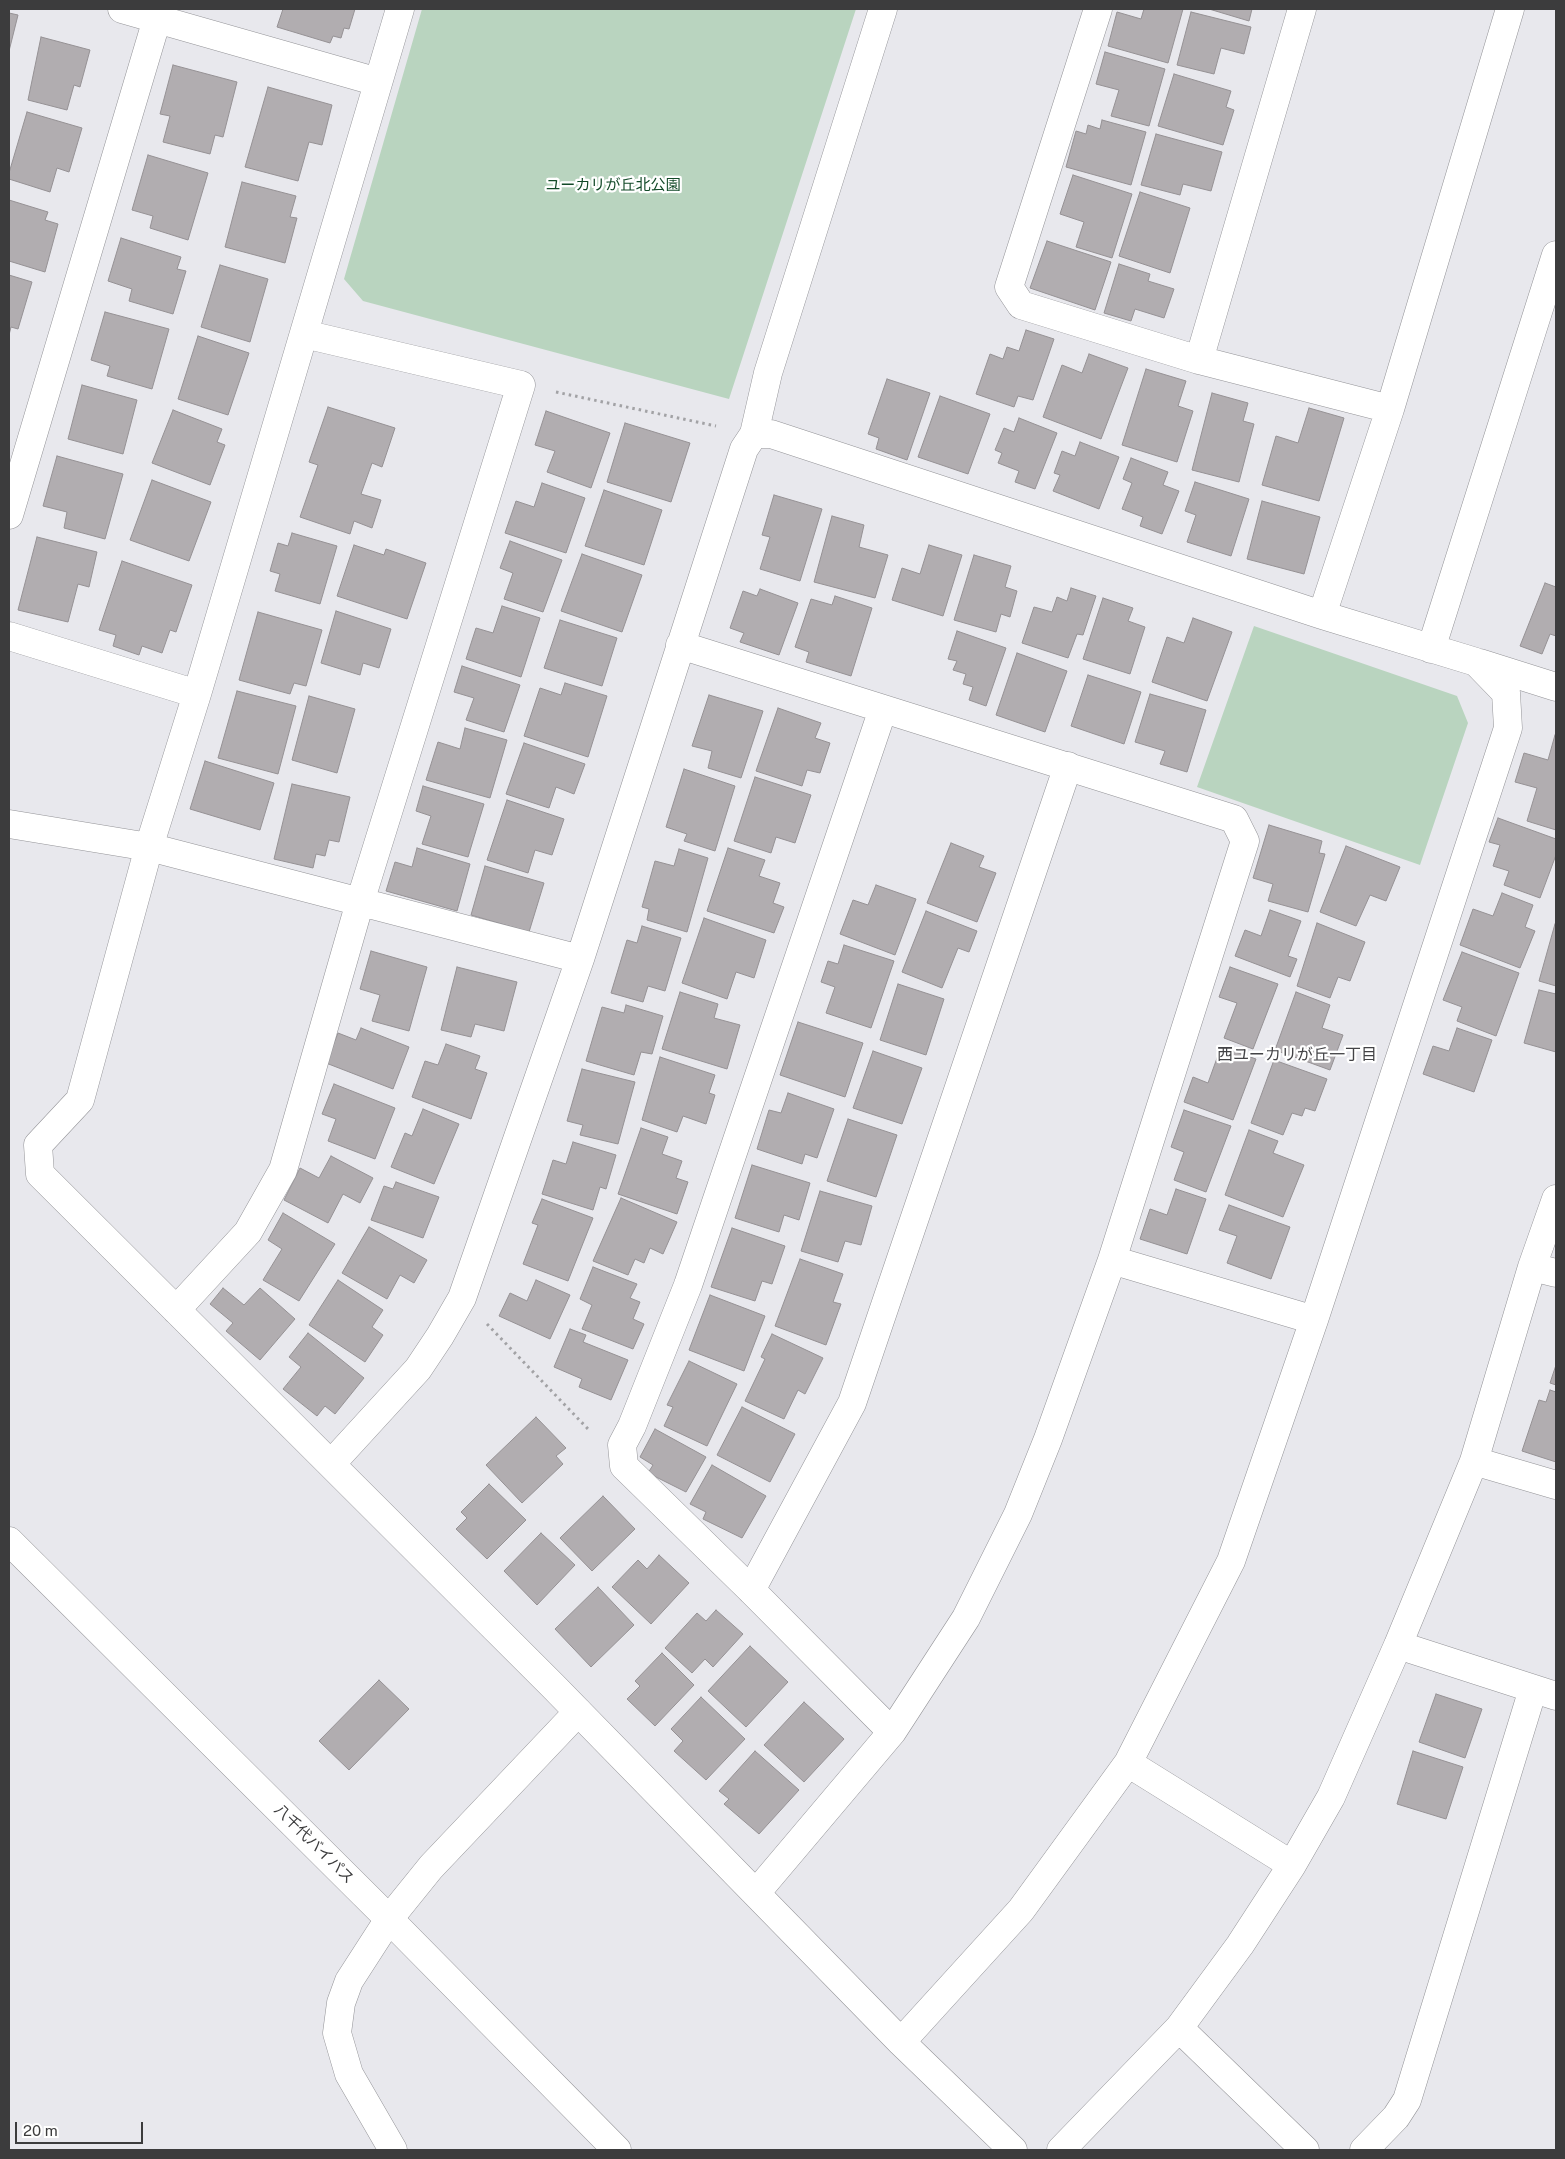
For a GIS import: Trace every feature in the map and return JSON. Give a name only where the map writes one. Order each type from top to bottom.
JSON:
[{"type":"main road","points":[[122,9],[158,14],[378,82]]},
{"type":"main road","points":[[400,9],[197,694],[149,847],[80,1100],[38,1145],[40,1174],[578,1712],[901,2042],[1013,2150]]},
{"type":"main road","points":[[331,1464],[418,1370],[462,1298],[580,959],[744,449],[754,434],[768,373],[884,9]]},
{"type":"main road","points":[[1098,9],[1009,287],[1021,305],[1199,360],[1390,408]]},
{"type":"main road","points":[[1199,360],[1302,9]]},
{"type":"main road","points":[[1322,615],[1390,408],[1510,9]]},
{"type":"main road","points":[[9,515],[158,14]]},
{"type":"main road","points":[[1431,649],[1556,256]]},
{"type":"main road","points":[[176,1310],[248,1232],[283,1170],[360,902],[521,385],[304,334]]},
{"type":"main road","points":[[754,434],[771,434],[1322,615],[1556,687]]},
{"type":"main road","points":[[9,636],[197,694]]},
{"type":"main road","points":[[680,645],[1234,819],[1246,840],[1112,1260],[1048,1438],[1018,1514],[966,1618],[892,1732],[756,1893]]},
{"type":"main road","points":[[901,2042],[1021,1910],[1128,1763],[1231,1561],[1314,1320],[1508,728],[1506,693],[1476,662]]},
{"type":"main road","points":[[883,709],[688,1285],[632,1426],[622,1445],[624,1466],[752,1590],[892,1732]]},
{"type":"main road","points":[[752,1590],[852,1403],[1068,766]]},
{"type":"main road","points":[[9,824],[149,847],[580,959]]},
{"type":"main road","points":[[1061,2150],[1179,2028],[1240,1945],[1292,1865],[1331,1796],[1398,1645],[1474,1461],[1544,1270],[1556,1199]]},
{"type":"main road","points":[[1112,1260],[1314,1320]]},
{"type":"main road","points":[[1474,1461],[1556,1485]]},
{"type":"main road","name":"八千代バイパス","points":[[9,1542],[389,1919],[617,2150]]},
{"type":"main road","points":[[1364,2150],[1396,2117],[1407,2100],[1545,1692],[1398,1645]]},
{"type":"main road","points":[[393,2150],[349,2074],[337,2033],[341,2003],[350,1981],[389,1919],[431,1867],[578,1712]]},
{"type":"main road","points":[[1128,1763],[1292,1865]]},
{"type":"main road","points":[[1179,2028],[1305,2150]]},
{"type":"path","points":[[521,385],[754,434]]},
{"type":"path","points":[[483,1320],[624,1466]]},
{"type":"green space","name":"ユーカリが丘北公園","points":[[422,9],[856,9],[729,399],[363,301],[344,279]]},
{"type":"green space","points":[[1254,626],[1457,696],[1468,723],[1420,865],[1197,787]]},
{"type":"building","points":[[283,9],[355,9],[349,29],[344,28],[341,38],[333,36],[330,43],[277,27]]},
{"type":"building","points":[[1144,9],[1183,9],[1168,63],[1108,46],[1117,12],[1141,19]]},
{"type":"building","points":[[1209,9],[1252,9],[1249,21]]},
{"type":"building","points":[[1191,12],[1251,27],[1244,54],[1221,48],[1214,74],[1177,65]]},
{"type":"building","points":[[9,13],[18,15],[9,51]]},
{"type":"building","points":[[41,37],[90,50],[80,87],[74,85],[67,110],[28,100]]},
{"type":"building","points":[[1105,52],[1165,69],[1149,126],[1111,116],[1119,90],[1096,84]]},
{"type":"building","points":[[173,65],[237,82],[223,137],[215,135],[210,154],[163,142],[170,116],[160,114]]},
{"type":"building","points":[[1174,74],[1231,91],[1226,107],[1234,110],[1223,145],[1158,126]]},
{"type":"building","points":[[268,87],[332,105],[322,145],[309,142],[298,181],[245,167]]},
{"type":"building","points":[[27,112],[82,128],[69,172],[57,168],[50,192],[9,179],[9,173]]},
{"type":"building","points":[[1102,120],[1146,132],[1131,185],[1066,167],[1076,131],[1086,134],[1088,125],[1100,129]]},
{"type":"building","points":[[1156,134],[1222,152],[1211,191],[1183,184],[1180,195],[1141,185]]},
{"type":"building","points":[[148,155],[208,173],[188,240],[150,228],[153,216],[132,210]]},
{"type":"building","points":[[1073,175],[1132,194],[1112,258],[1076,247],[1084,222],[1060,214]]},
{"type":"building","points":[[242,182],[296,196],[290,217],[297,218],[285,263],[225,247]]},
{"type":"building","points":[[1140,192],[1190,208],[1170,273],[1119,256]]},
{"type":"building","points":[[9,200],[48,212],[45,220],[58,224],[45,272],[9,261]]},
{"type":"building","points":[[121,238],[181,257],[177,269],[186,271],[173,314],[129,301],[132,289],[108,281]]},
{"type":"building","points":[[1047,241],[1111,262],[1095,310],[1030,288]]},
{"type":"building","points":[[1119,264],[1150,274],[1148,281],[1174,289],[1164,318],[1135,309],[1131,321],[1104,313]]},
{"type":"building","points":[[220,265],[268,279],[250,342],[201,327]]},
{"type":"building","points":[[9,275],[32,282],[18,329],[11,327],[9,335]]},
{"type":"building","points":[[105,312],[169,329],[152,389],[107,376],[110,366],[91,360]]},
{"type":"building","points":[[1026,330],[1054,339],[1033,400],[1018,396],[1014,407],[976,394],[990,354],[1003,359],[1007,347],[1019,351]]},
{"type":"building","points":[[198,336],[249,353],[228,415],[178,399]]},
{"type":"building","points":[[1089,354],[1128,368],[1101,439],[1043,417],[1062,365],[1082,373]]},
{"type":"building","points":[[1146,369],[1186,381],[1178,406],[1193,411],[1177,462],[1122,445]]},
{"type":"building","points":[[887,379],[930,393],[907,460],[876,449],[879,438],[868,434]]},
{"type":"building","points":[[82,385],[137,400],[123,454],[68,439]]},
{"type":"building","points":[[1212,393],[1248,403],[1243,421],[1254,424],[1239,482],[1192,470]]},
{"type":"building","points":[[940,396],[990,414],[968,474],[918,457]]},
{"type":"building","points":[[328,407],[395,428],[382,467],[372,463],[361,494],[381,500],[372,528],[354,521],[350,534],[300,517],[318,465],[309,462]]},
{"type":"building","points":[[1309,408],[1344,418],[1319,501],[1262,485],[1276,436],[1298,443]]},
{"type":"building","points":[[173,410],[222,429],[217,442],[225,445],[210,485],[152,463]]},
{"type":"building","points":[[546,411],[610,433],[591,488],[547,472],[555,451],[535,445]]},
{"type":"building","points":[[1019,418],[1057,433],[1035,489],[1015,482],[1019,471],[998,463],[1002,453],[995,450],[1004,428],[1014,432]]},
{"type":"building","points":[[625,423],[690,443],[671,502],[607,482]]},
{"type":"building","points":[[1080,442],[1119,457],[1099,509],[1053,491],[1060,475],[1054,473],[1062,451],[1075,456]]},
{"type":"building","points":[[57,456],[123,474],[105,539],[64,528],[67,512],[43,506]]},
{"type":"building","points":[[1131,458],[1168,472],[1163,485],[1179,491],[1162,534],[1140,526],[1143,517],[1122,509],[1132,483],[1123,479]]},
{"type":"building","points":[[152,480],[211,502],[189,561],[130,540]]},
{"type":"building","points":[[1195,482],[1249,499],[1231,556],[1187,542],[1196,515],[1185,511]]},
{"type":"building","points":[[542,483],[585,498],[566,553],[505,533],[516,501],[534,507]]},
{"type":"building","points":[[604,490],[662,510],[644,565],[585,546]]},
{"type":"building","points":[[774,495],[822,509],[800,581],[760,569],[770,537],[762,535]]},
{"type":"building","points":[[1262,501],[1320,517],[1304,574],[1247,559]]},
{"type":"building","points":[[832,516],[864,525],[859,547],[888,555],[875,598],[814,582]]},
{"type":"building","points":[[292,533],[337,546],[320,604],[275,591],[280,574],[270,571],[278,543],[288,546]]},
{"type":"building","points":[[37,537],[97,552],[89,587],[78,584],[68,622],[18,610]]},
{"type":"building","points":[[510,541],[562,560],[543,612],[504,599],[513,573],[500,568]]},
{"type":"building","points":[[354,545],[384,555],[386,549],[426,563],[407,619],[337,596]]},
{"type":"building","points":[[929,545],[962,555],[943,616],[892,600],[902,568],[920,574]]},
{"type":"building","points":[[582,554],[642,575],[622,632],[561,611]]},
{"type":"building","points":[[974,555],[1011,566],[1005,587],[1017,591],[1010,617],[1001,614],[996,632],[954,620]]},
{"type":"building","points":[[122,561],[192,585],[176,632],[170,630],[162,653],[142,646],[139,655],[113,646],[116,635],[99,630]]},
{"type":"building","points":[[1545,583],[1556,587],[1556,636],[1550,634],[1542,654],[1520,646]]},
{"type":"building","points":[[1071,588],[1096,596],[1083,635],[1077,634],[1068,658],[1022,643],[1034,607],[1052,612],[1057,597],[1067,601]]},
{"type":"building","points":[[760,589],[798,603],[779,655],[740,642],[744,633],[730,628],[743,591],[757,596]]},
{"type":"building","points":[[835,596],[872,608],[851,676],[806,662],[809,652],[795,647],[811,599],[832,605]]},
{"type":"building","points":[[1103,598],[1133,608],[1128,621],[1145,627],[1130,674],[1083,659]]},
{"type":"building","points":[[502,606],[540,618],[521,677],[466,659],[476,628],[493,633]]},
{"type":"building","points":[[336,611],[391,629],[379,668],[363,663],[360,675],[321,663]]},
{"type":"building","points":[[258,612],[322,630],[306,686],[294,683],[290,694],[239,680]]},
{"type":"building","points":[[1193,618],[1232,632],[1207,701],[1152,682],[1167,637],[1184,643]]},
{"type":"building","points":[[560,620],[617,638],[602,686],[544,668]]},
{"type":"building","points":[[957,631],[1006,648],[986,706],[969,700],[973,687],[963,684],[966,674],[953,670],[957,661],[948,659]]},
{"type":"building","points":[[1017,653],[1067,671],[1045,732],[996,715]]},
{"type":"building","points":[[462,666],[520,685],[504,732],[466,720],[474,698],[454,692]]},
{"type":"building","points":[[1088,675],[1141,692],[1124,744],[1071,726]]},
{"type":"building","points":[[565,683],[607,696],[588,757],[524,736],[540,688],[561,695]]},
{"type":"building","points":[[237,691],[296,706],[278,774],[218,758]]},
{"type":"building","points":[[1150,694],[1206,710],[1187,772],[1160,764],[1165,751],[1135,742]]},
{"type":"building","points":[[709,695],[763,711],[741,778],[708,768],[712,751],[692,746]]},
{"type":"building","points":[[309,696],[355,709],[337,773],[292,760]]},
{"type":"building","points":[[778,708],[821,723],[815,738],[830,743],[820,773],[807,770],[802,786],[756,771]]},
{"type":"building","points":[[465,728],[507,740],[490,798],[426,780],[438,742],[460,749]]},
{"type":"building","points":[[1555,735],[1556,830],[1527,821],[1537,788],[1515,782],[1524,753],[1548,760]]},
{"type":"building","points":[[524,743],[585,764],[574,794],[556,787],[549,808],[506,794]]},
{"type":"building","points":[[205,761],[274,783],[260,830],[190,809]]},
{"type":"building","points":[[684,769],[735,786],[715,851],[684,841],[687,834],[666,827]]},
{"type":"building","points":[[755,777],[811,795],[795,843],[776,837],[771,853],[734,841]]},
{"type":"building","points":[[292,784],[350,797],[339,842],[329,840],[325,856],[316,854],[313,868],[274,859]]},
{"type":"building","points":[[423,786],[484,804],[468,857],[422,844],[431,816],[416,811]]},
{"type":"building","points":[[507,800],[564,819],[552,855],[535,850],[528,873],[487,860]]},
{"type":"building","points":[[1498,818],[1556,839],[1556,855],[1540,898],[1504,885],[1509,871],[1493,866],[1500,845],[1489,842]]},
{"type":"building","points":[[1269,825],[1322,841],[1319,853],[1325,854],[1308,912],[1268,901],[1273,884],[1253,878]]},
{"type":"building","points":[[951,843],[984,856],[979,867],[996,873],[977,922],[927,903]]},
{"type":"building","points":[[1346,846],[1400,867],[1386,901],[1370,895],[1356,926],[1320,912]]},
{"type":"building","points":[[417,848],[470,864],[457,911],[386,891],[395,862],[412,867]]},
{"type":"building","points":[[728,848],[765,860],[759,876],[780,883],[773,903],[784,907],[774,933],[707,911]]},
{"type":"building","points":[[679,849],[708,858],[687,932],[647,920],[649,909],[642,907],[655,861],[674,866]]},
{"type":"building","points":[[485,866],[544,883],[529,932],[471,915]]},
{"type":"building","points":[[876,885],[916,899],[895,955],[840,934],[853,900],[868,905]]},
{"type":"building","points":[[1502,893],[1533,905],[1525,927],[1535,931],[1520,968],[1460,945],[1473,909],[1493,916]]},
{"type":"building","points":[[1270,910],[1301,921],[1288,956],[1297,959],[1290,977],[1235,956],[1245,930],[1261,936]]},
{"type":"building","points":[[926,911],[977,931],[969,952],[958,948],[942,988],[902,972]]},
{"type":"building","points":[[704,918],[766,940],[754,978],[736,972],[727,999],[682,983]]},
{"type":"building","points":[[1317,923],[1365,942],[1350,981],[1338,977],[1330,998],[1297,986]]},
{"type":"building","points":[[1556,924],[1556,986],[1539,981]]},
{"type":"building","points":[[642,926],[681,938],[665,991],[648,986],[643,1002],[611,993],[627,940],[637,943]]},
{"type":"building","points":[[844,945],[894,961],[871,1028],[826,1013],[835,987],[821,982],[828,961],[838,964]]},
{"type":"building","points":[[371,951],[427,967],[409,1031],[372,1021],[380,995],[360,989]]},
{"type":"building","points":[[1462,952],[1519,973],[1496,1036],[1457,1021],[1462,1007],[1443,1000]]},
{"type":"building","points":[[457,967],[517,982],[504,1031],[475,1024],[471,1037],[441,1030]]},
{"type":"building","points":[[1230,967],[1278,984],[1253,1049],[1224,1038],[1237,1003],[1219,997]]},
{"type":"building","points":[[898,984],[944,999],[926,1055],[880,1040]]},
{"type":"building","points":[[1539,990],[1556,994],[1556,1052],[1524,1043]]},
{"type":"building","points":[[680,992],[718,1004],[714,1018],[740,1025],[727,1069],[662,1049]]},
{"type":"building","points":[[1296,992],[1330,1005],[1322,1028],[1343,1035],[1330,1070],[1275,1050]]},
{"type":"building","points":[[626,1005],[663,1016],[652,1054],[641,1052],[634,1075],[586,1061],[602,1007],[624,1013]]},
{"type":"building","points":[[798,1022],[863,1043],[845,1097],[780,1075]]},
{"type":"building","points":[[361,1028],[409,1047],[393,1089],[326,1063],[338,1033],[356,1040]]},
{"type":"building","points":[[1457,1028],[1492,1040],[1474,1092],[1423,1074],[1433,1046],[1449,1051]]},
{"type":"building","points":[[446,1044],[480,1056],[475,1069],[487,1073],[471,1119],[412,1097],[425,1061],[438,1065]]},
{"type":"building","points":[[1221,1047],[1256,1059],[1233,1120],[1184,1102],[1193,1077],[1208,1083]]},
{"type":"building","points":[[873,1051],[922,1068],[902,1124],[853,1108]]},
{"type":"building","points":[[660,1057],[715,1075],[709,1093],[715,1095],[706,1124],[683,1116],[677,1132],[642,1120]]},
{"type":"building","points":[[1274,1060],[1327,1079],[1315,1111],[1305,1108],[1302,1116],[1292,1113],[1283,1135],[1251,1123]]},
{"type":"building","points":[[582,1069],[635,1082],[618,1144],[580,1135],[583,1125],[567,1121]]},
{"type":"building","points":[[334,1084],[395,1108],[375,1159],[328,1141],[336,1119],[322,1114]]},
{"type":"building","points":[[788,1093],[834,1109],[817,1158],[805,1154],[802,1164],[757,1149],[769,1110],[781,1113]]},
{"type":"building","points":[[423,1109],[459,1124],[434,1184],[391,1167],[405,1133],[412,1136]]},
{"type":"building","points":[[1184,1110],[1231,1126],[1206,1192],[1174,1180],[1184,1152],[1171,1147]]},
{"type":"building","points":[[848,1119],[897,1135],[876,1197],[827,1181]]},
{"type":"building","points":[[641,1128],[668,1137],[662,1154],[682,1161],[676,1178],[688,1182],[677,1214],[618,1194]]},
{"type":"building","points":[[1249,1130],[1278,1141],[1273,1153],[1304,1165],[1283,1217],[1225,1195]]},
{"type":"building","points":[[573,1142],[616,1155],[606,1189],[600,1187],[593,1210],[542,1194],[553,1160],[566,1164]]},
{"type":"building","points":[[331,1156],[373,1178],[360,1203],[343,1194],[328,1223],[284,1200],[300,1168],[319,1178]]},
{"type":"building","points":[[752,1165],[810,1183],[799,1220],[784,1215],[779,1232],[735,1218]]},
{"type":"building","points":[[396,1182],[439,1197],[423,1238],[371,1220],[384,1186],[393,1189]]},
{"type":"building","points":[[1176,1189],[1206,1199],[1187,1254],[1140,1239],[1150,1209],[1167,1215]]},
{"type":"building","points":[[820,1191],[872,1206],[861,1245],[845,1241],[838,1262],[801,1251]]},
{"type":"building","points":[[621,1198],[677,1222],[663,1254],[650,1248],[644,1263],[635,1259],[628,1275],[593,1261]]},
{"type":"building","points":[[542,1199],[593,1218],[568,1281],[523,1264],[538,1225],[532,1223]]},
{"type":"building","points":[[1229,1205],[1290,1227],[1271,1279],[1227,1263],[1237,1236],[1219,1230]]},
{"type":"building","points":[[283,1213],[335,1244],[299,1301],[263,1280],[282,1249],[268,1240]]},
{"type":"building","points":[[369,1227],[427,1260],[414,1283],[400,1275],[387,1299],[342,1273]]},
{"type":"building","points":[[732,1228],[785,1246],[772,1284],[762,1281],[755,1301],[711,1287]]},
{"type":"building","points":[[800,1259],[843,1274],[833,1302],[841,1304],[826,1345],[775,1326]]},
{"type":"building","points":[[593,1267],[637,1284],[630,1298],[640,1302],[633,1319],[644,1324],[633,1349],[582,1329],[592,1305],[580,1299]]},
{"type":"building","points":[[338,1280],[383,1310],[372,1327],[383,1335],[365,1362],[309,1325]]},
{"type":"building","points":[[536,1280],[570,1295],[550,1339],[499,1316],[510,1293],[527,1301]]},
{"type":"building","points":[[223,1288],[244,1305],[260,1288],[295,1319],[260,1360],[226,1331],[233,1323],[210,1304]]},
{"type":"building","points":[[710,1295],[765,1316],[744,1371],[689,1350]]},
{"type":"building","points":[[570,1329],[586,1335],[583,1342],[628,1360],[611,1400],[579,1387],[582,1379],[554,1367]]},
{"type":"building","points":[[308,1333],[364,1378],[335,1414],[325,1406],[317,1416],[283,1389],[301,1367],[289,1357]]},
{"type":"building","points":[[772,1334],[823,1358],[805,1394],[798,1390],[784,1419],[745,1401],[765,1359],[761,1357]]},
{"type":"building","points":[[689,1361],[737,1384],[707,1446],[664,1426],[673,1407],[667,1405]]},
{"type":"building","points":[[1556,1365],[1556,1385],[1550,1383]]},
{"type":"building","points":[[1550,1390],[1556,1392],[1556,1462],[1522,1451],[1539,1400],[1546,1402]]},
{"type":"building","points":[[742,1407],[795,1434],[770,1482],[717,1455]]},
{"type":"building","points":[[536,1417],[566,1448],[556,1456],[563,1464],[522,1503],[486,1465]]},
{"type":"building","points":[[655,1429],[706,1457],[686,1492],[648,1473],[653,1465],[640,1457]]},
{"type":"building","points":[[712,1465],[766,1496],[742,1538],[703,1519],[706,1512],[690,1504]]},
{"type":"building","points":[[489,1484],[526,1520],[487,1559],[456,1529],[467,1518],[461,1512]]},
{"type":"building","points":[[603,1496],[635,1529],[592,1571],[560,1538]]},
{"type":"building","points":[[541,1533],[575,1565],[537,1605],[504,1571]]},
{"type":"building","points":[[659,1555],[689,1583],[651,1624],[612,1587],[638,1560],[647,1569]]},
{"type":"building","points":[[598,1587],[634,1625],[591,1667],[555,1629]]},
{"type":"building","points":[[716,1610],[743,1634],[713,1667],[705,1659],[692,1673],[665,1648],[697,1613],[706,1621]]},
{"type":"building","points":[[750,1646],[788,1682],[746,1727],[708,1691]]},
{"type":"building","points":[[662,1653],[694,1685],[655,1726],[627,1699],[640,1686],[635,1681]]},
{"type":"building","points":[[379,1680],[409,1709],[349,1770],[319,1741]]},
{"type":"building","points":[[1436,1694],[1482,1709],[1465,1758],[1419,1742]]},
{"type":"building","points":[[701,1697],[745,1739],[706,1780],[674,1751],[683,1741],[671,1729]]},
{"type":"building","points":[[804,1702],[844,1739],[804,1782],[764,1745]]},
{"type":"building","points":[[755,1751],[799,1790],[759,1834],[724,1804],[729,1799],[719,1791]]},
{"type":"building","points":[[1413,1751],[1463,1767],[1446,1819],[1397,1804]]},
{"type":"district","name":"西ユーカリが丘一丁目","points":[[1297,1055]]}]
